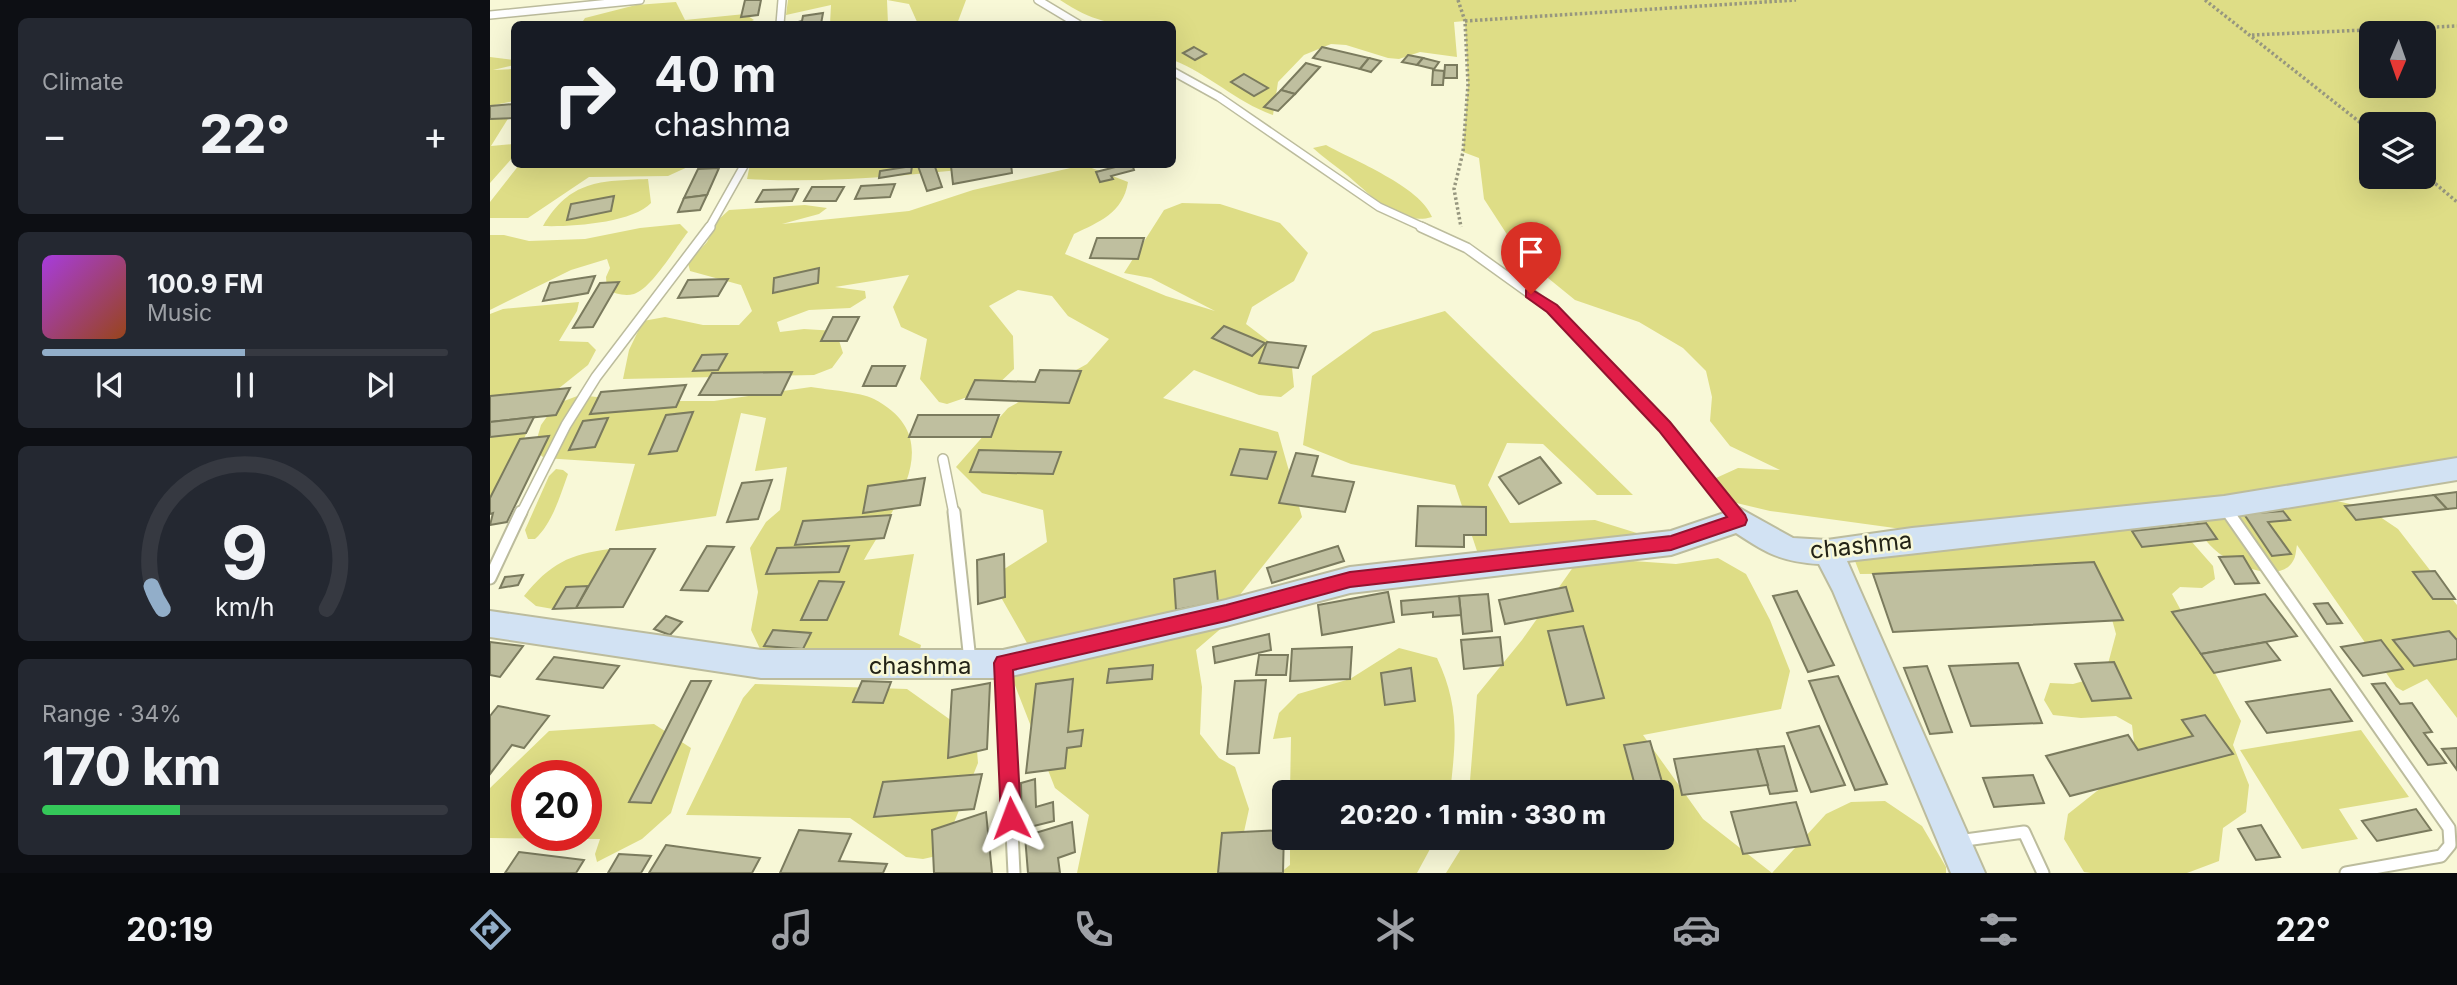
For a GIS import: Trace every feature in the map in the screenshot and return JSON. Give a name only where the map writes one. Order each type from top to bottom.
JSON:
[{"type":"street","name":"сhashma","points":[[490,624],[761,663],[970,666],[1003,663],[1226,613],[1350,580],[1671,543],[1739,520],[1774,543],[1791,550],[1827,552],[1912,540],[2224,507],[2457,469]]},
{"type":"street","points":[[1827,552],[1851,600],[1969,873]]},
{"type":"lane","points":[[490,15],[640,0]]},
{"type":"lane","points":[[780,21],[782,0]]},
{"type":"lane","points":[[1038,0],[1073,21]]},
{"type":"lane","points":[[1176,73],[1219,97],[1379,207],[1467,248],[1552,309],[1665,426],[1739,520]]},
{"type":"lane","points":[[490,578],[514,525],[595,378],[726,205],[744,168]]},
{"type":"lane","points":[[943,459],[956,525],[970,666]]},
{"type":"lane","points":[[2224,507],[2438,808],[2449,828],[2450,845],[2441,856],[2346,873]]},
{"type":"lane","points":[[1003,663],[1014,873]]},
{"type":"lane","points":[[1955,841],[2024,832],[2043,873]]},
{"type":"path","points":[[1458,0],[1465,21],[1468,84],[1463,152],[1454,189],[1467,248]]},
{"type":"path","points":[[1465,21],[1796,0]]},
{"type":"path","points":[[2205,0],[2359,121]]},
{"type":"path","points":[[2250,35],[2457,26]]},
{"type":"path","points":[[2436,184],[2457,202]]},
{"type":"shaded area","points":[[788,0],[887,0],[888,21],[830,21],[831,5],[786,15]]},
{"type":"shaded area","points":[[887,0],[966,0],[958,21],[917,21],[909,4]]},
{"type":"shaded area","points":[[1060,0],[2457,0],[2457,477],[1931,533],[1770,511],[1728,501],[1716,478],[1738,468],[1780,470],[1730,446],[1710,421],[1712,397],[1706,371],[1683,348],[1639,322],[1575,300],[1521,256],[1484,199],[1479,158],[1463,152],[1468,84],[1465,21],[1454,22],[1457,57],[1420,52],[1399,59],[1388,58],[1346,45],[1331,44],[1304,55],[1278,82],[1273,115],[1176,61],[1176,21],[1102,20]]},
{"type":"shaded area","points":[[676,2],[685,20],[745,14],[754,20],[583,21],[585,18],[636,5]]},
{"type":"shaded area","points":[[490,57],[511,60],[511,66],[493,70],[511,69],[511,102],[490,106]]},
{"type":"shaded area","points":[[490,112],[511,114],[491,146],[511,144],[511,159],[490,183]]},
{"type":"shaded area","points":[[1326,145],[1401,185],[1415,195],[1432,217],[1408,217],[1386,207],[1313,148]]},
{"type":"shaded area","points":[[517,168],[685,168],[668,176],[589,177],[528,218],[490,218],[490,202]]},
{"type":"shaded area","points":[[749,168],[979,168],[877,177],[747,179]]},
{"type":"shaded area","points":[[1071,168],[1092,168],[1128,182],[1121,202],[1115,209],[1101,220],[1074,234],[1065,254],[1166,296],[1215,311],[1151,278],[1124,273],[1164,210],[1182,203],[1220,204],[1280,223],[1308,253],[1294,281],[1252,307],[1246,324],[1291,358],[1294,387],[1281,397],[1259,395],[1194,370],[1163,398],[1278,432],[1302,517],[1231,606],[1031,650],[990,578],[1047,542],[1043,510],[982,493],[956,467],[1008,408],[1087,364],[1109,339],[1068,316],[1052,296],[1018,290],[989,306],[1013,336],[1014,369],[994,388],[947,404],[939,402],[920,379],[927,339],[901,327],[893,307],[909,275],[835,287],[865,291],[866,298],[850,308],[809,310],[777,322],[780,332],[804,329],[836,331],[843,353],[832,368],[814,375],[623,379],[629,350],[643,321],[665,317],[703,325],[739,325],[752,311],[741,285],[690,271],[688,263],[707,242],[718,220],[729,210],[805,205],[827,208],[819,214],[782,224],[909,211],[973,190]]},
{"type":"shaded area","points":[[648,179],[651,203],[642,210],[616,219],[569,226],[543,226],[553,211],[575,191],[601,183]]},
{"type":"shaded area","points":[[680,224],[688,232],[656,276],[634,294],[623,295],[607,290],[606,277],[610,268],[607,259],[571,270],[490,310],[490,235],[504,235],[529,241],[585,239],[640,228]]},
{"type":"shaded area","points":[[579,302],[577,311],[559,341],[588,342],[596,350],[588,365],[548,397],[490,402],[490,314],[503,309]]},
{"type":"shaded area","points":[[1445,311],[1633,495],[1597,495],[1543,444],[1507,443],[1488,485],[1510,523],[1595,520],[1640,534],[1637,548],[1479,557],[1455,485],[1351,464],[1303,445],[1312,376],[1373,332]]},
{"type":"shaded area","points":[[811,387],[874,399],[897,415],[909,434],[912,454],[908,475],[900,497],[864,560],[914,554],[899,635],[921,645],[919,654],[762,653],[751,630],[758,592],[750,548],[766,522],[780,510],[787,467],[755,471],[766,418],[741,413],[716,516],[615,531],[635,464],[544,458],[534,449],[541,425],[556,404],[580,395],[629,401],[714,401]]},
{"type":"shaded area","points":[[528,429],[499,501],[490,506],[490,434]]},
{"type":"shaded area","points":[[556,469],[568,474],[559,500],[541,533],[535,539],[528,539],[525,530],[549,476]]},
{"type":"shaded area","points":[[2337,501],[2367,508],[2398,529],[2457,605],[2457,718],[2427,679],[2403,691],[2396,687],[2297,545],[2294,559],[2286,568],[2277,572],[2254,570],[2221,555],[2204,538],[2190,518]]},
{"type":"shaded area","points":[[2146,522],[2184,533],[2213,566],[2215,579],[2202,588],[2180,587],[2172,594],[2241,721],[2233,745],[2249,785],[2246,812],[2223,828],[2219,861],[2187,873],[2084,872],[2064,839],[2068,814],[2136,760],[2132,725],[2116,716],[2081,718],[2053,715],[2044,700],[2050,683],[2073,684],[2105,675],[2116,634],[2099,572],[1860,574],[1855,561],[1862,550]]},
{"type":"shaded area","points":[[610,549],[588,586],[566,587],[553,609],[536,606],[524,596],[561,562]]},
{"type":"shaded area","points":[[1718,558],[1746,574],[1770,620],[1790,671],[1781,709],[1643,735],[1703,819],[1772,873],[1446,873],[1460,850],[1674,850],[1674,780],[1470,780],[1477,695],[1522,640],[1576,563],[1604,559],[1676,564]]},
{"type":"shaded area","points":[[1232,619],[1196,650],[1202,687],[1200,734],[1219,758],[1235,767],[1249,809],[1235,873],[1077,873],[1089,815],[1055,788],[1009,670]]},
{"type":"shaded area","points":[[1399,648],[1437,658],[1453,708],[1455,740],[1451,780],[1290,780],[1291,737],[1273,739],[1279,713],[1298,694],[1350,679]]},
{"type":"shaded area","points":[[755,684],[907,689],[976,738],[978,763],[941,855],[923,859],[906,857],[850,818],[686,815],[743,698]]},
{"type":"shaded area","points":[[654,724],[691,748],[671,813],[642,839],[597,862],[596,851],[602,851],[602,760],[519,760],[549,731]]},
{"type":"shaded area","points":[[2361,730],[2409,797],[2339,809],[2358,839],[2302,849],[2240,750]]},
{"type":"shaded area","points":[[511,768],[511,838],[490,838],[490,788]]},
{"type":"shaded area","points":[[1885,801],[1922,826],[1946,867],[1946,873],[1772,873],[1826,814],[1851,802]]},
{"type":"shaded area","points":[[1290,850],[1429,850],[1417,873],[1280,873],[1290,865]]},
{"type":"building","points":[[745,0],[761,0],[758,15],[741,17]]},
{"type":"building","points":[[823,13],[822,21],[802,21],[803,16]]},
{"type":"building","points":[[1194,47],[1206,54],[1195,60],[1183,53]]},
{"type":"building","points":[[1322,47],[1369,58],[1360,69],[1313,58]]},
{"type":"building","points":[[1408,55],[1423,58],[1417,65],[1402,62]]},
{"type":"building","points":[[1369,58],[1381,61],[1371,72],[1360,69]]},
{"type":"building","points":[[1423,58],[1439,62],[1434,69],[1417,65]]},
{"type":"building","points":[[1306,63],[1320,67],[1295,94],[1281,90]]},
{"type":"building","points":[[1445,65],[1457,65],[1457,78],[1444,78]]},
{"type":"building","points":[[1433,70],[1444,71],[1443,85],[1432,85]]},
{"type":"building","points":[[1244,74],[1268,88],[1254,96],[1231,82]]},
{"type":"building","points":[[1281,90],[1295,94],[1278,111],[1264,107]]},
{"type":"building","points":[[511,104],[511,118],[490,119],[490,106]]},
{"type":"building","points":[[719,168],[707,195],[684,198],[698,169]]},
{"type":"building","points":[[912,168],[911,173],[879,178],[880,171]]},
{"type":"building","points":[[919,168],[935,168],[942,187],[927,191]]},
{"type":"building","points":[[951,168],[1011,168],[1012,173],[953,184]]},
{"type":"building","points":[[1112,168],[1134,170],[1100,182],[1096,172]]},
{"type":"building","points":[[895,184],[890,197],[855,199],[861,186]]},
{"type":"building","points":[[812,187],[844,187],[836,201],[804,201]]},
{"type":"building","points":[[798,189],[792,201],[756,202],[763,190]]},
{"type":"building","points":[[707,195],[700,210],[678,212],[684,198]]},
{"type":"building","points":[[614,196],[611,211],[567,220],[571,204]]},
{"type":"building","points":[[1097,238],[1144,238],[1138,259],[1090,258]]},
{"type":"building","points":[[819,268],[818,283],[773,293],[774,278]]},
{"type":"building","points":[[595,276],[588,293],[543,301],[550,283]]},
{"type":"building","points":[[728,279],[718,296],[678,298],[688,280]]},
{"type":"building","points":[[619,282],[593,327],[573,328],[600,283]]},
{"type":"building","points":[[833,317],[859,317],[847,341],[821,341]]},
{"type":"building","points":[[1224,326],[1265,343],[1252,356],[1212,338]]},
{"type":"building","points":[[1267,342],[1306,346],[1298,368],[1259,363]]},
{"type":"building","points":[[727,354],[718,370],[693,371],[702,355]]},
{"type":"building","points":[[872,366],[905,366],[896,386],[863,386]]},
{"type":"building","points":[[1040,370],[1081,371],[1069,403],[966,399],[975,380],[1035,382]]},
{"type":"building","points":[[792,372],[781,395],[699,395],[712,373]]},
{"type":"building","points":[[686,385],[676,407],[590,414],[601,392]]},
{"type":"building","points":[[570,388],[556,415],[490,422],[490,396]]},
{"type":"building","points":[[693,412],[677,451],[649,454],[666,415]]},
{"type":"building","points":[[918,415],[999,415],[991,437],[909,437]]},
{"type":"building","points":[[534,417],[526,433],[490,437],[490,422]]},
{"type":"building","points":[[608,418],[595,447],[569,450],[583,421]]},
{"type":"building","points":[[549,436],[507,522],[490,525],[493,513],[490,514],[490,498],[520,439]]},
{"type":"building","points":[[1240,449],[1276,452],[1267,479],[1231,475]]},
{"type":"building","points":[[979,450],[1061,452],[1053,474],[970,472]]},
{"type":"building","points":[[1296,453],[1318,456],[1312,476],[1354,482],[1345,512],[1279,503]]},
{"type":"building","points":[[1540,457],[1561,483],[1519,504],[1499,477]]},
{"type":"building","points":[[925,478],[920,505],[863,513],[868,486]]},
{"type":"building","points":[[772,480],[758,519],[727,522],[742,483]]},
{"type":"building","points":[[2457,492],[2457,508],[2447,509],[2434,495]]},
{"type":"building","points":[[2434,495],[2447,509],[2356,520],[2345,506]]},
{"type":"building","points":[[1418,506],[1486,507],[1486,535],[1464,535],[1464,547],[1416,546]]},
{"type":"building","points":[[2283,511],[2290,520],[2268,522],[2291,554],[2272,556],[2244,514]]},
{"type":"building","points":[[891,515],[884,538],[795,545],[803,521]]},
{"type":"building","points":[[2206,523],[2217,539],[2142,547],[2132,531]]},
{"type":"building","points":[[707,546],[734,547],[708,591],[681,590]]},
{"type":"building","points":[[849,546],[839,572],[766,574],[777,548]]},
{"type":"building","points":[[1338,546],[1344,561],[1272,583],[1267,568]]},
{"type":"building","points":[[610,549],[655,549],[623,607],[576,608]]},
{"type":"building","points":[[1004,554],[1005,597],[978,604],[977,560]]},
{"type":"building","points":[[2243,556],[2259,583],[2235,584],[2219,557]]},
{"type":"building","points":[[2094,562],[2123,620],[1893,632],[1873,574]]},
{"type":"building","points":[[1215,571],[1218,602],[1176,610],[1174,579]]},
{"type":"building","points":[[2435,571],[2455,599],[2433,599],[2413,572]]},
{"type":"building","points":[[523,575],[518,585],[500,588],[505,577]]},
{"type":"building","points":[[819,581],[844,582],[827,620],[801,620]]},
{"type":"building","points":[[588,586],[576,608],[553,609],[566,587]]},
{"type":"building","points":[[1566,587],[1573,611],[1505,624],[1499,600]]},
{"type":"building","points":[[1797,591],[1834,665],[1808,672],[1773,596]]},
{"type":"building","points":[[1388,592],[1394,622],[1322,635],[1318,605]]},
{"type":"building","points":[[1488,594],[1492,631],[1463,634],[1459,596]]},
{"type":"building","points":[[2265,594],[2297,636],[2201,654],[2172,612]]},
{"type":"building","points":[[1459,596],[1461,615],[1433,617],[1433,612],[1402,615],[1401,601]]},
{"type":"building","points":[[2328,603],[2342,623],[2327,624],[2314,604]]},
{"type":"building","points":[[666,616],[682,622],[670,635],[654,629]]},
{"type":"building","points":[[1583,626],[1604,698],[1567,705],[1548,631]]},
{"type":"building","points":[[773,630],[811,633],[803,649],[764,646]]},
{"type":"building","points":[[2449,631],[2457,640],[2457,659],[2414,666],[2393,640]]},
{"type":"building","points":[[1269,634],[1271,650],[1215,663],[1213,647]]},
{"type":"building","points":[[1500,637],[1503,665],[1464,669],[1461,640]]},
{"type":"building","points":[[2381,640],[2403,669],[2363,676],[2341,647]]},
{"type":"building","points":[[490,642],[523,646],[500,677],[490,675]]},
{"type":"building","points":[[2266,642],[2280,660],[2214,673],[2201,654]]},
{"type":"building","points":[[1352,647],[1350,679],[1290,681],[1292,649]]},
{"type":"building","points":[[1259,655],[1288,655],[1286,675],[1256,675]]},
{"type":"building","points":[[554,657],[619,666],[603,688],[537,679]]},
{"type":"building","points":[[2114,662],[2131,698],[2092,701],[2075,664]]},
{"type":"building","points":[[2018,663],[2042,723],[1971,726],[1949,666]]},
{"type":"building","points":[[1153,665],[1152,679],[1107,683],[1109,669]]},
{"type":"building","points":[[1927,666],[1952,732],[1930,734],[1904,668]]},
{"type":"building","points":[[1411,668],[1415,701],[1385,705],[1381,673]]},
{"type":"building","points":[[1838,676],[1887,784],[1855,790],[1809,681]]},
{"type":"building","points":[[1073,679],[1068,732],[1083,730],[1081,746],[1067,748],[1065,768],[1026,773],[1036,684]]},
{"type":"building","points":[[1266,680],[1259,753],[1227,754],[1235,681]]},
{"type":"building","points":[[691,681],[711,681],[651,803],[629,802]]},
{"type":"building","points":[[862,681],[891,682],[883,703],[853,702]]},
{"type":"building","points":[[990,683],[987,749],[948,758],[952,690]]},
{"type":"building","points":[[2385,683],[2400,704],[2412,703],[2432,732],[2424,733],[2446,763],[2428,765],[2372,684]]},
{"type":"building","points":[[2330,689],[2352,721],[2267,733],[2246,702]]},
{"type":"building","points":[[498,706],[549,716],[524,748],[512,745],[490,774],[490,716]]},
{"type":"building","points":[[2205,715],[2233,754],[2070,796],[2046,756],[2128,735],[2138,750],[2193,736],[2182,720]]},
{"type":"building","points":[[1819,726],[1845,785],[1811,792],[1787,733]]},
{"type":"building","points":[[1650,741],[1661,780],[1633,780],[1624,745]]},
{"type":"building","points":[[1784,746],[1797,791],[1770,794],[1757,749]]},
{"type":"building","points":[[2457,748],[2457,770],[2442,749]]},
{"type":"building","points":[[1757,749],[1768,785],[1682,795],[1674,759]]},
{"type":"building","points":[[982,774],[974,809],[874,817],[883,782]]},
{"type":"building","points":[[2033,775],[2044,803],[1994,807],[1983,778]]},
{"type":"building","points":[[1035,779],[1036,807],[1053,802],[1054,821],[1022,829],[1021,783]]},
{"type":"building","points":[[1796,802],[1810,845],[1743,854],[1731,812]]},
{"type":"building","points":[[2416,809],[2431,830],[2377,841],[2362,821]]},
{"type":"building","points":[[986,812],[992,873],[934,873],[932,830]]},
{"type":"building","points":[[1072,822],[1075,852],[1058,858],[1060,873],[1028,873],[1025,836]]},
{"type":"building","points":[[2261,825],[2280,857],[2256,860],[2238,829]]},
{"type":"building","points":[[799,830],[851,834],[839,861],[887,864],[883,873],[780,873]]},
{"type":"building","points":[[1272,831],[1272,850],[1284,850],[1283,873],[1218,873],[1222,833]]},
{"type":"building","points":[[666,845],[760,858],[752,873],[649,873]]},
{"type":"building","points":[[519,852],[584,860],[576,873],[505,873]]},
{"type":"building","points":[[619,854],[651,856],[641,873],[608,873]]},
{"type":"route","points":[[1011,818],[1003,663],[1226,613],[1350,580],[1671,543],[1739,520],[1665,426],[1552,309],[1531,294]]}]
